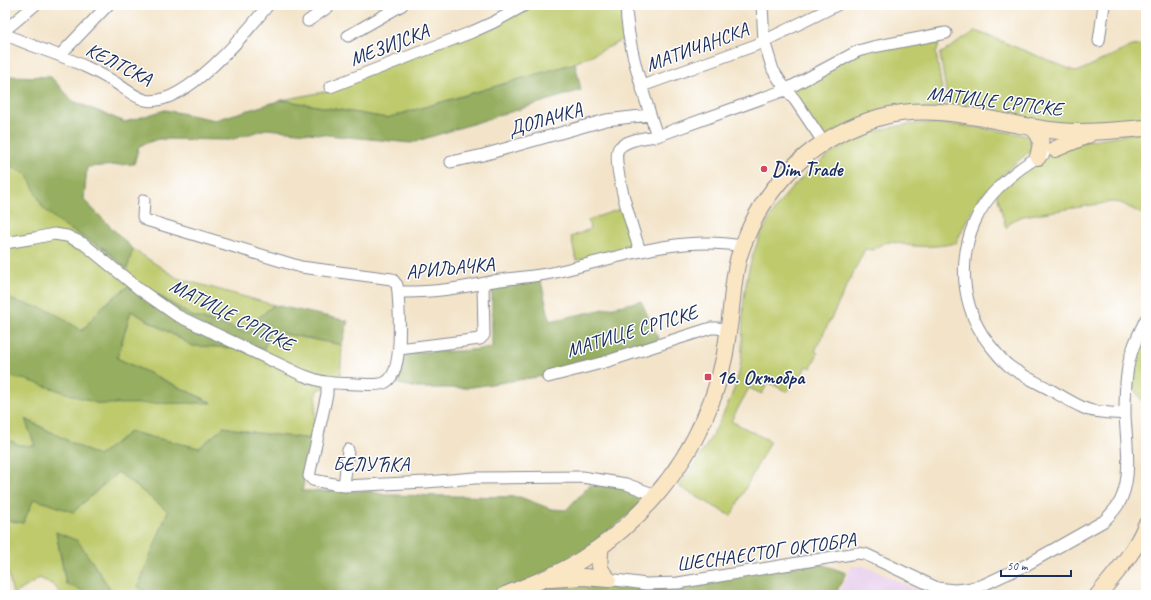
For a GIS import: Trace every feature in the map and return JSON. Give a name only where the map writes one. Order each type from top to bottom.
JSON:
[{"type":"main road","name":"МАТИЦЕ СРПСКЕ","points":[[505,595],[543,580],[581,560],[601,546],[623,529],[655,497],[682,460],[705,419],[721,373],[729,330],[735,276],[742,246],[761,207],[781,179],[811,152],[849,129],[892,115],[916,112],[947,112],[1056,131],[1078,132],[1146,128]]},
{"type":"main road","points":[[1031,126],[1041,138],[1041,146],[1038,157]]},
{"type":"main road","points":[[1054,149],[1096,131]]},
{"type":"main road","points":[[1098,595],[1139,542],[1146,525]]},
{"type":"main road","points":[[601,546],[599,564],[601,577]]},
{"type":"main road","points":[[581,560],[584,570],[601,577]]},
{"type":"main road","points":[[543,580],[601,577]]},
{"type":"street","points":[[5,30],[35,5]]},
{"type":"street","points":[[60,55],[108,5]]},
{"type":"street","name":"КЕЛТСКА","points":[[5,34],[32,46],[60,55],[108,78],[140,98],[146,100],[160,100],[188,86],[208,69],[236,43],[268,5]]},
{"type":"street","points":[[308,21],[331,5]]},
{"type":"street","points":[[348,36],[402,5]]},
{"type":"street","name":"МЕЗИЈСКА","points":[[330,87],[472,32],[525,5]]},
{"type":"street","points":[[626,5],[630,37],[642,86],[657,136]]},
{"type":"street","name":"МАТИЧАНСКА","points":[[762,5],[764,41],[773,70],[785,90],[795,100],[824,143]]},
{"type":"street","name":"МАТИЧАНСКА","points":[[642,86],[723,58],[764,41],[837,5]]},
{"type":"street","points":[[1099,41],[1104,5]]},
{"type":"street","points":[[640,252],[619,180],[616,156],[618,149],[623,145],[657,136],[785,90],[858,52],[873,47],[946,33]]},
{"type":"street","name":"ДОЛАЧКА","points":[[451,162],[483,156],[606,120],[650,115]]},
{"type":"street","points":[[1038,157],[1056,131],[1060,137],[1058,147],[1038,157],[997,188],[976,218],[966,250],[964,272],[967,300],[971,313],[982,335],[1008,366],[1088,410],[1125,414]]},
{"type":"street","name":"АРИЉАЧКА","points":[[144,200],[143,217],[146,220],[301,267],[392,279],[397,284],[398,292],[416,293],[558,272],[674,245],[696,243],[742,246]]},
{"type":"street","name":"МАТИЦЕ СРПСКЕ","points":[[5,243],[54,234],[68,236],[84,244],[122,276],[176,315],[300,374],[327,383]]},
{"type":"street","points":[[399,349],[480,339],[484,335],[483,284]]},
{"type":"street","points":[[327,383],[384,383],[394,375],[399,349],[398,292]]},
{"type":"street","name":"ШЕСНАЕСТОГ ОКТОБРА","points":[[601,577],[646,584],[678,583],[857,553],[864,554],[937,588],[959,590],[983,585],[1026,565],[1096,527],[1113,512],[1122,497],[1126,480],[1127,462],[1125,414],[1127,372],[1133,346],[1146,319]]},
{"type":"street","name":"МАТИЦЕ СРПСКЕ","points":[[548,377],[605,362],[711,328],[729,330]]},
{"type":"street","name":"БЕЛУЋКА","points":[[327,383],[327,394],[309,476],[313,480],[344,486],[475,478],[582,477],[626,484],[650,493],[655,497]]},
{"type":"street","points":[[344,486],[348,450]]},
{"type":"shaded area","points":[[852,566],[863,566],[874,570],[927,595],[838,595]]},
{"type":"green space","points":[[525,5],[626,5],[630,37],[575,63],[387,118],[282,100],[328,91]]},
{"type":"green space","points":[[944,29],[936,53],[945,108],[822,139],[784,86],[856,48]]},
{"type":"green space","points":[[976,31],[1077,72],[1132,46],[1146,45],[1146,125],[1079,129],[949,109],[940,54]]},
{"type":"green space","points":[[575,63],[581,90],[411,143],[266,129],[230,140],[158,139],[139,146],[134,164],[87,167],[84,200],[133,249],[127,269],[105,249],[64,226],[43,208],[27,174],[5,164],[5,76],[51,77],[73,101],[125,122],[165,110],[215,120],[282,100],[387,118]]},
{"type":"green space","points":[[926,123],[966,126],[1023,135],[1031,140],[1033,145],[1030,151],[980,197],[956,243],[941,246],[911,246],[890,242],[881,244],[874,250],[865,249],[815,351],[818,353],[811,368],[806,366],[801,376],[796,375],[787,392],[768,382],[762,394],[749,388],[731,421],[770,441],[731,516],[678,486],[711,437],[725,411],[736,384],[741,361],[745,291],[749,271],[754,251],[771,216],[794,185],[825,158],[844,146],[871,133],[884,129]]},
{"type":"green space","points":[[1146,131],[1146,216],[1121,203],[1112,202],[1023,216],[1012,221],[1006,228],[996,191],[1037,160],[1073,143]]},
{"type":"green space","points":[[5,164],[27,174],[43,208],[64,226],[105,249],[126,269],[133,249],[177,278],[274,305],[253,322],[250,333],[192,316],[135,281],[103,306],[82,331],[51,311],[15,301],[5,295]]},
{"type":"green space","points":[[620,209],[637,249],[576,260],[571,237],[590,229],[588,220]]},
{"type":"green space","points":[[540,277],[550,321],[641,301],[659,340],[550,375],[466,388],[418,388],[386,381],[395,372],[406,352],[460,351],[492,348],[492,284]]},
{"type":"green space","points":[[135,281],[192,316],[250,333],[253,322],[274,305],[348,321],[342,345],[270,331],[264,349],[193,346],[131,311],[117,358],[212,403],[99,404],[27,380],[5,376],[5,295],[15,301],[51,311],[82,331],[103,306]]},
{"type":"green space","points":[[131,311],[193,346],[270,331],[342,345],[340,383],[317,390],[313,439],[257,433],[224,427],[199,448],[130,432],[98,456],[26,419],[36,446],[19,445],[5,438],[5,376],[211,402],[117,358]]},
{"type":"green space","points":[[1146,319],[1146,407],[1125,375]]},
{"type":"green space","points":[[25,419],[98,456],[130,432],[199,448],[224,427],[257,433],[313,439],[302,491],[370,491],[385,495],[520,497],[551,509],[566,510],[590,485],[628,487],[652,495],[580,555],[500,595],[149,595],[138,587],[168,511],[118,472],[73,512],[34,499],[23,523],[5,520],[5,487],[7,478],[5,477],[5,438],[19,445],[35,446]]},
{"type":"green space","points":[[118,472],[168,511],[139,587],[149,595],[114,595],[91,560],[56,532],[66,584],[84,591],[87,595],[61,595],[55,586],[40,578],[13,595],[5,558],[5,520],[23,523],[34,498],[73,512]]},
{"type":"green space","points":[[56,532],[78,541],[114,595],[87,595],[84,591],[66,584]]},
{"type":"green space","points":[[821,564],[846,573],[835,595],[526,595],[545,586],[634,582]]},
{"type":"place","name":"Dim Trade","points":[[764,169]]},
{"type":"place","name":"16. Октобра","points":[[708,377]]}]
